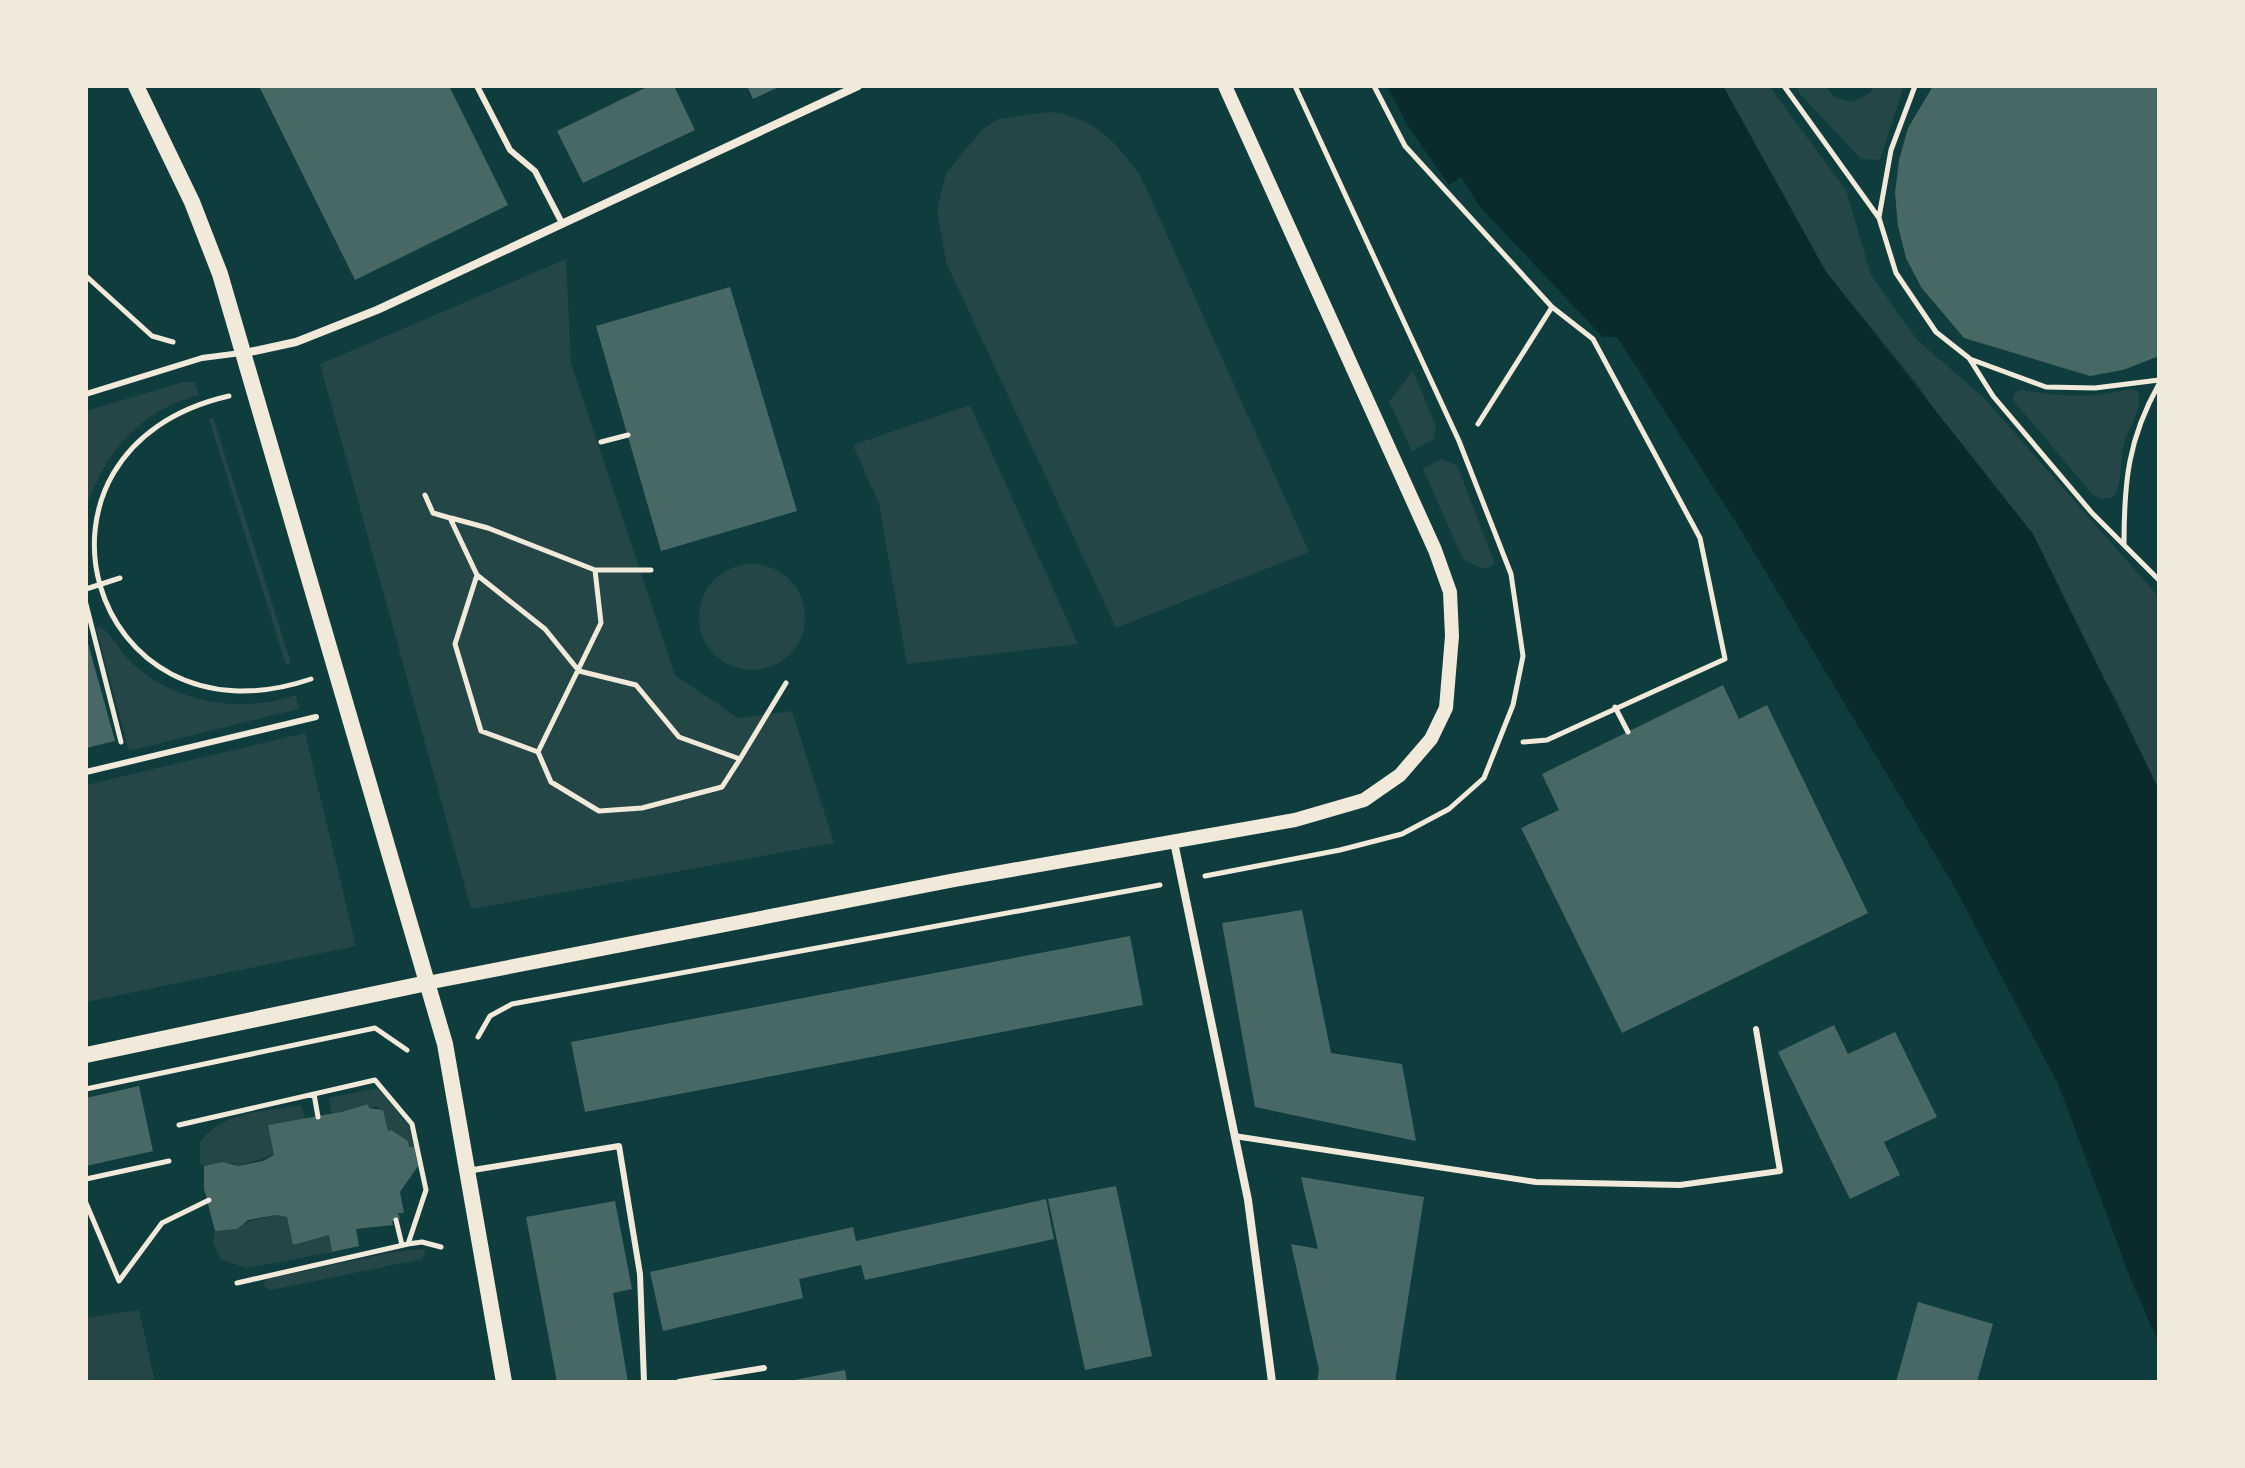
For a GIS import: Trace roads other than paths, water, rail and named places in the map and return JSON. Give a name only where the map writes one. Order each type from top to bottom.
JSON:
[{"type":"main road","points":[[136,86],[192,202],[220,274],[257,390],[427,983],[448,1058],[504,1382]]},
{"type":"main road","points":[[86,1055],[427,983]]},
{"type":"street","points":[[245,353],[296,342],[377,310],[858,86]]},
{"type":"street","points":[[427,983],[846,901],[1295,820],[1364,800],[1400,775],[1431,739],[1446,708],[1452,636],[1450,592],[1225,86]]},
{"type":"street","points":[[1174,842],[1248,1200],[1272,1382]]},
{"type":"lane","points":[[477,86],[510,150],[535,171],[562,223]]},
{"type":"lane","points":[[86,394],[202,358],[245,353]]},
{"type":"lane","points":[[86,772],[316,717]]},
{"type":"lane","points":[[1234,1136],[1536,1182],[1680,1185],[1780,1171],[1756,1029]]},
{"type":"lane","points":[[467,1171],[619,1146],[640,1274],[644,1382]]},
{"type":"lane","points":[[679,1382],[764,1368]]}]
